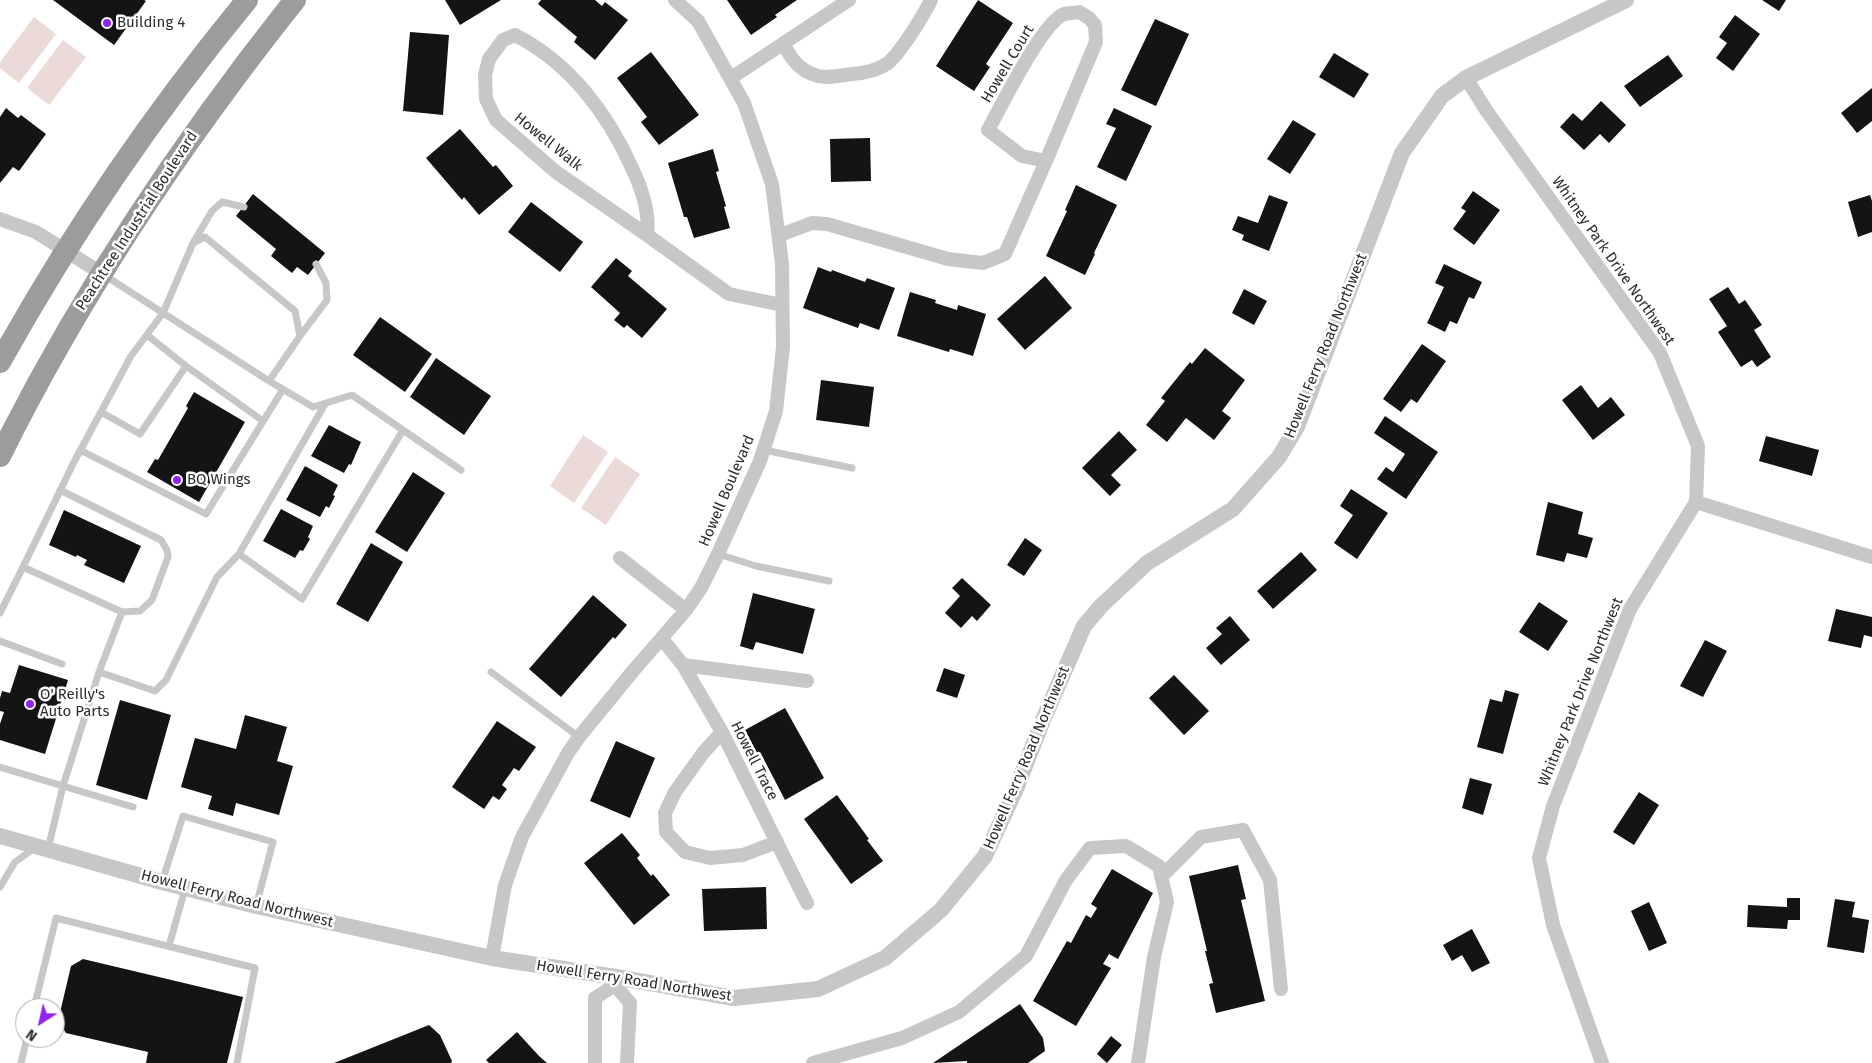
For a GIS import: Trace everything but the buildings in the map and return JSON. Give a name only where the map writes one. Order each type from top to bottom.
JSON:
[{"type":"highway","points":[[0,362],[24,318],[66,250],[172,93],[247,0]]},
{"type":"highway","name":"Peachtree Industrial Boulevard","points":[[0,456],[62,338],[170,167],[295,0]]},
{"type":"street","name":"Howell Boulevard","points":[[492,958],[505,885],[522,837],[579,737],[633,671],[662,640],[701,588],[764,450],[776,411],[783,347],[782,264],[780,235],[772,184],[744,103],[731,78],[698,21],[675,0]]},
{"type":"street","points":[[731,78],[849,0]]},
{"type":"street","points":[[784,43],[786,51],[797,66],[812,74],[824,77],[872,72],[888,62],[922,17],[931,0]]},
{"type":"street","name":"Howell Ferry Road Northwest","points":[[0,836],[162,882],[256,906],[492,958],[615,981],[734,998],[818,989],[885,958],[941,910],[985,856],[1016,789],[1043,720],[1084,626],[1101,606],[1147,563],[1233,509],[1279,457],[1297,427],[1402,154],[1442,96],[1466,78],[1626,0]]},
{"type":"street","name":"Howell Court","points":[[780,235],[812,223],[827,224],[948,259],[983,263],[1005,254],[1046,161],[1096,42],[1095,25],[1089,18],[1079,12],[1064,14],[1052,23],[1037,42],[988,130],[1022,156],[1046,161]]},
{"type":"street","name":"Howell Walk","points":[[646,235],[645,201],[639,184],[611,127],[590,98],[573,78],[531,42],[516,35],[503,40],[489,59],[485,75],[486,99],[496,120],[556,172],[729,294],[782,305]]},
{"type":"street","name":"Whitney Park Drive Northwest","points":[[1466,78],[1486,110],[1660,353],[1698,446],[1696,502],[1630,609],[1553,806],[1539,858],[1553,925],[1602,1063]]},
{"type":"street","points":[[0,219],[36,232],[102,273]]},
{"type":"street","points":[[1696,502],[1872,558]]},
{"type":"street","points":[[620,558],[686,610]]},
{"type":"street","name":"Howell Trace","points":[[662,640],[683,664],[722,732],[807,903]]},
{"type":"street","points":[[683,664],[806,681]]},
{"type":"street","points":[[722,732],[675,792],[665,813],[666,832],[685,852],[710,858],[743,854],[777,842]]},
{"type":"street","points":[[1161,877],[1201,837],[1243,830],[1270,880],[1280,989]]},
{"type":"street","points":[[813,1063],[902,1038],[959,1012],[1026,956],[1066,880],[1090,848],[1126,846],[1159,866],[1167,902],[1154,957],[1138,1063]]},
{"type":"street","points":[[595,1063],[595,998],[615,981],[630,1003],[627,1063]]},
{"type":"lane","points":[[0,613],[80,450],[131,356],[163,313],[194,242],[212,211],[222,202],[244,207]]},
{"type":"lane","points":[[194,242],[206,237],[294,311],[300,336]]},
{"type":"lane","points":[[269,381],[327,300],[326,283],[316,264]]},
{"type":"lane","points":[[102,273],[269,381],[313,407],[352,395],[461,470]]},
{"type":"lane","points":[[147,335],[186,366],[263,421]]},
{"type":"lane","points":[[101,412],[140,434],[186,366]]},
{"type":"lane","points":[[80,450],[206,514],[283,389]]},
{"type":"lane","points":[[98,672],[155,690],[166,680],[217,577],[238,554],[325,404]]},
{"type":"lane","points":[[238,554],[302,599],[403,430]]},
{"type":"lane","points":[[764,450],[852,468]]},
{"type":"lane","points":[[24,566],[122,612],[140,611],[152,600],[168,556],[161,540],[60,490]]},
{"type":"lane","points":[[718,554],[756,566],[829,581]]},
{"type":"lane","points":[[0,887],[15,862],[43,848],[98,672],[122,612]]},
{"type":"lane","points":[[0,641],[62,664]]},
{"type":"lane","points":[[490,672],[579,737]]},
{"type":"lane","points":[[0,767],[133,807]]},
{"type":"lane","points":[[162,882],[183,816],[273,842],[256,906]]},
{"type":"lane","points":[[169,946],[186,887]]},
{"type":"lane","points":[[36,998],[56,918],[255,968],[237,1063]]},
{"type":"lane","points":[[21,1063],[25,1048]]},
{"type":"shaded area","points":[[34,17],[56,34],[19,83],[0,68],[0,62]]},
{"type":"shaded area","points":[[63,40],[86,57],[49,105],[27,88]]},
{"type":"shaded area","points":[[583,435],[608,452],[574,503],[550,486]]},
{"type":"shaded area","points":[[615,457],[640,474],[606,525],[581,508]]},
{"type":"place","name":"Building 4","points":[[107,23]]},
{"type":"place","name":"BQ Wings","points":[[177,480]]},
{"type":"place","name":"O' Reilly's Auto Parts","points":[[30,704]]}]
